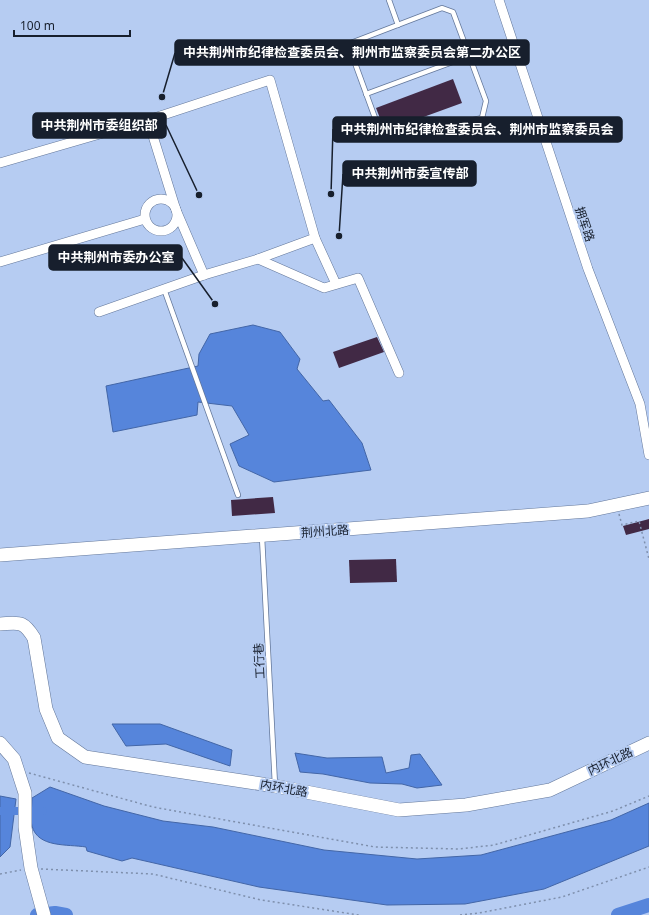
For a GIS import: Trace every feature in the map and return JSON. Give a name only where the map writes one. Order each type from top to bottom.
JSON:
[{"type":"street","name":"拥军路","points":[[499,0],[588,269],[640,404],[649,455]]},
{"type":"street","points":[[0,163],[148,120],[270,80],[315,238],[336,284]]},
{"type":"street","points":[[148,120],[176,210],[204,275]]},
{"type":"street","points":[[159,200],[170,202],[176,210],[177,216],[173,225],[165,231],[150,228],[145,219],[146,208],[154,201],[159,200]]},
{"type":"street","points":[[0,262],[145,219]]},
{"type":"street","points":[[100,312],[204,275],[258,259],[315,238]]},
{"type":"street","points":[[258,259],[324,288],[358,278],[399,373]]},
{"type":"street","name":"荆州北路","points":[[0,555],[588,511],[649,498]]},
{"type":"street","name":"内环北路","points":[[0,624],[19,622],[28,628],[34,638],[46,709],[58,738],[85,757],[275,786],[398,810],[466,805],[550,790],[649,743]]},
{"type":"street","points":[[0,743],[14,759],[25,793],[25,827],[32,871],[44,915]]},
{"type":"lane","points":[[389,0],[398,25]]},
{"type":"lane","points":[[442,8],[453,12],[469,56],[486,101],[482,118],[434,129],[382,137],[348,44],[442,8]]},
{"type":"lane","points":[[366,94],[469,56]]},
{"type":"lane","points":[[164,289],[209,418],[238,495]]},
{"type":"lane","name":"工行巷","points":[[262,536],[275,786]]},
{"type":"path","points":[[617,505],[622,525],[639,521],[649,559]]},
{"type":"path","points":[[18,770],[153,807],[375,847],[459,849],[494,845],[613,812],[649,796]]},
{"type":"path","points":[[460,915],[562,897],[649,867]]},
{"type":"path","points":[[0,874],[32,871],[153,874],[262,900],[359,915]]},
{"type":"water","points":[[253,325],[280,332],[300,359],[297,369],[323,401],[329,400],[362,443],[371,470],[274,482],[239,466],[230,444],[249,435],[232,406],[198,402],[197,415],[113,432],[106,386],[198,366],[199,354],[210,334]]},
{"type":"water","points":[[112,724],[160,724],[232,750],[230,766],[166,744],[126,746]]},
{"type":"water","points":[[295,753],[327,758],[382,757],[386,773],[409,768],[411,755],[420,754],[442,785],[417,788],[402,784],[370,783],[323,774],[300,772]]},
{"type":"water","points":[[50,787],[104,806],[163,821],[213,827],[324,850],[417,859],[481,855],[611,820],[649,803],[649,846],[544,889],[465,904],[387,905],[259,887],[132,858],[122,861],[87,851],[86,847],[47,842],[35,833],[31,823],[31,816],[32,798]]},
{"type":"water","points":[[0,796],[16,799],[10,847],[0,857]]},
{"type":"building","points":[[453,79],[462,103],[385,131],[376,108]]},
{"type":"building","points":[[377,337],[384,352],[339,368],[333,352]]},
{"type":"building","points":[[273,497],[275,513],[232,516],[231,500]]},
{"type":"building","points":[[649,519],[649,529],[626,535],[623,526]]},
{"type":"building","points":[[396,559],[397,582],[350,583],[349,560]]},
{"type":"waterway","points":[[0,811],[43,811]]},
{"type":"waterway","points":[[618,915],[649,905]]},
{"type":"waterway","points":[[37,915],[55,913],[66,915]]},
{"type":"place","name":"中共荆州市纪律检查委员会、荆州市监察委员会第二办公区","points":[[162,97]]},
{"type":"place","name":"中共荆州市纪律检查委员会、荆州市监察委员会","points":[[331,194]]},
{"type":"place","name":"中共荆州市委组织部","points":[[199,195]]},
{"type":"place","name":"中共荆州市委宣传部","points":[[339,236]]},
{"type":"place","name":"中共荆州市委办公室","points":[[215,304]]}]
